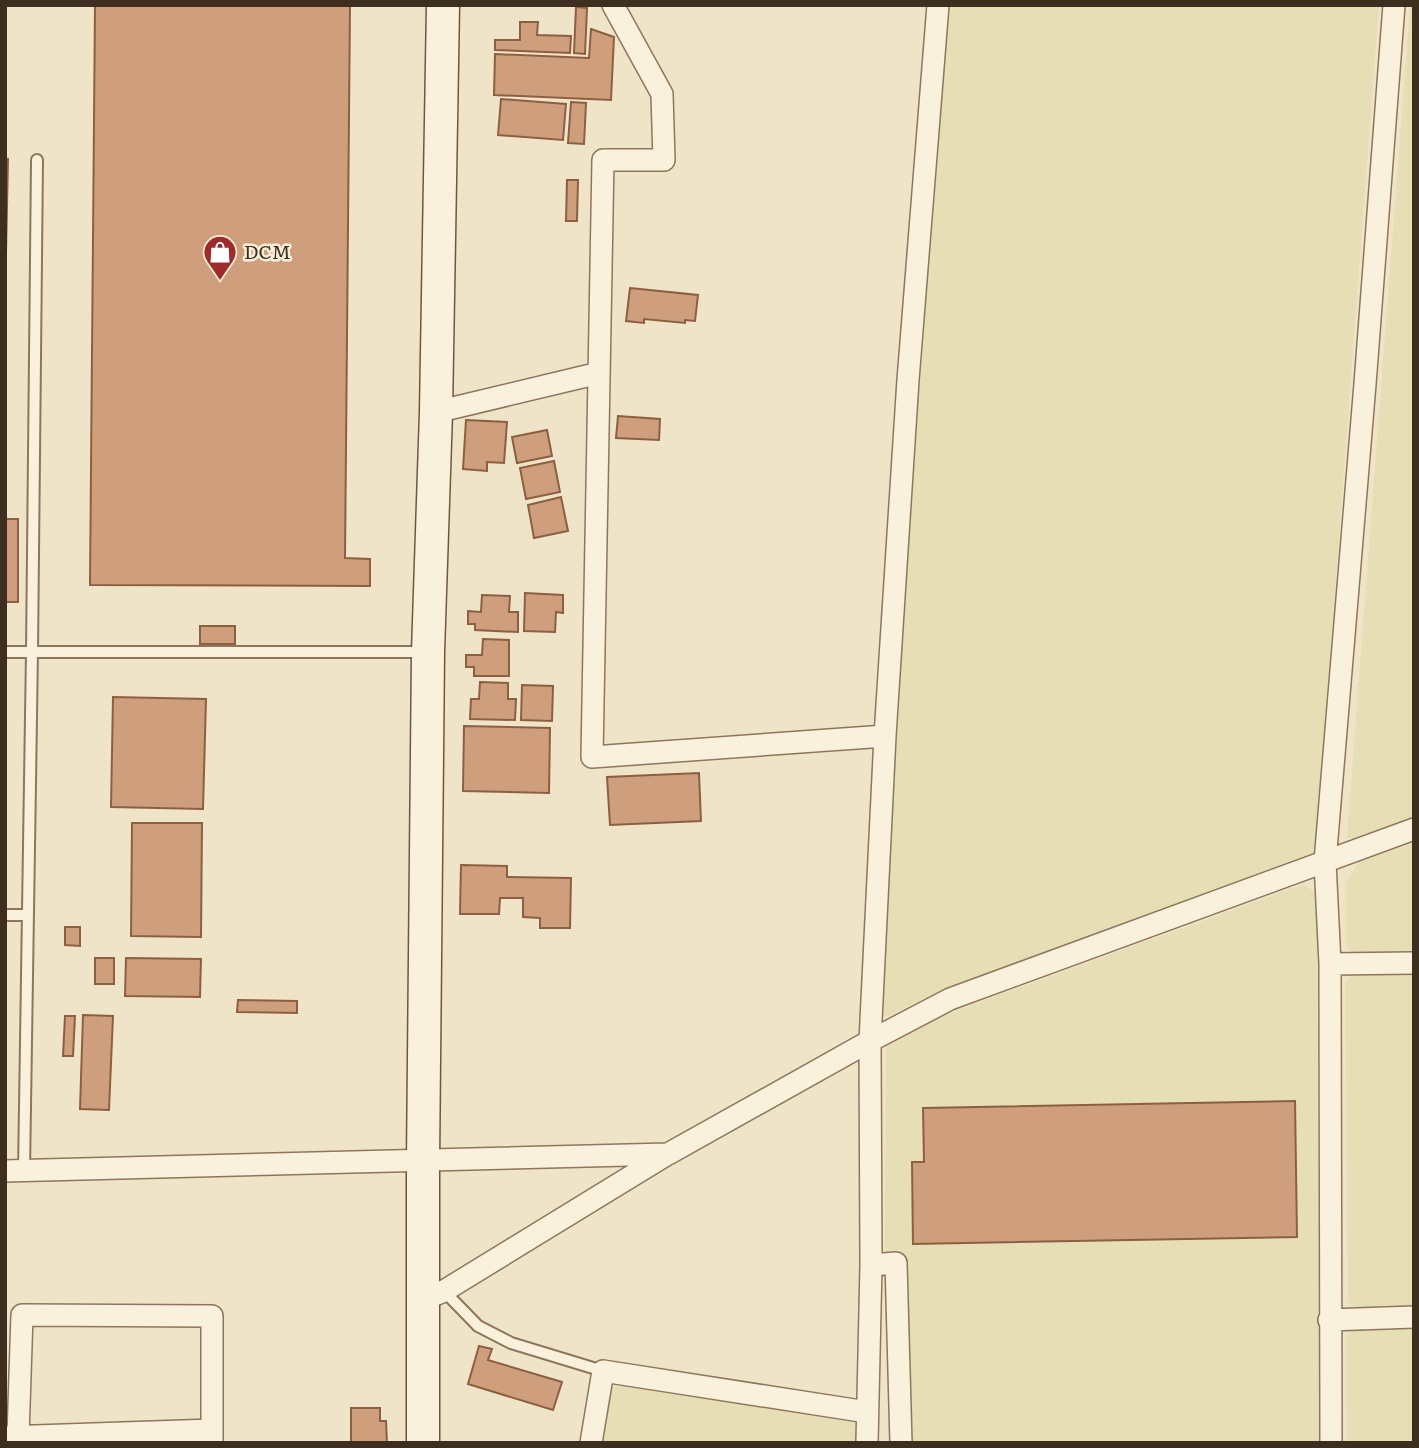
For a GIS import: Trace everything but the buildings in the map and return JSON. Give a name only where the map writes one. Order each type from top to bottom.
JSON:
[{"type":"street","points":[[423,1443],[434,1296],[423,1161],[428,652],[436,412],[443,5]]},
{"type":"street","points":[[613,5],[662,94],[664,160],[603,160],[592,757],[885,736]]},
{"type":"street","points":[[867,1443],[871,1265],[870,1041],[885,736],[908,380],[938,5]]},
{"type":"street","points":[[1331,1443],[1330,964],[1325,862],[1394,5]]},
{"type":"street","points":[[436,412],[599,373]]},
{"type":"street","points":[[434,1296],[668,1154],[950,999],[1414,829]]},
{"type":"street","points":[[1330,964],[1414,963]]},
{"type":"street","points":[[14,1171],[668,1154]]},
{"type":"street","points":[[871,1265],[896,1263],[901,1443]]},
{"type":"street","points":[[22,1315],[212,1316],[212,1437],[11,1437],[22,1315]]},
{"type":"street","points":[[1329,1320],[1414,1317]]},
{"type":"street","points":[[591,1443],[603,1371],[867,1412]]},
{"type":"lane","points":[[14,1171],[28,915],[37,160]]},
{"type":"lane","points":[[5,652],[428,652]]},
{"type":"lane","points":[[5,915],[28,915]]},
{"type":"lane","points":[[434,1296],[478,1326],[511,1343],[603,1371]]},
{"type":"shaded area","points":[[949,5],[1379,5],[1315,854],[945,988],[886,1017],[878,1012],[893,737]]},
{"type":"shaded area","points":[[1410,5],[1414,5],[1414,819],[1354,841],[1347,837]]},
{"type":"shaded area","points":[[1414,843],[1414,955],[1353,955],[1346,946],[1346,883],[1359,862]]},
{"type":"shaded area","points":[[1304,884],[1317,895],[1319,1443],[906,1443],[885,1257],[886,1043],[949,1013]]},
{"type":"shaded area","points":[[1414,973],[1414,1307],[1355,1309],[1348,1301],[1345,982],[1354,974]]},
{"type":"shaded area","points":[[1414,1327],[1414,1443],[1347,1443],[1346,1336],[1354,1330]]},
{"type":"shaded area","points":[[618,1383],[860,1420],[860,1443],[601,1443],[608,1388]]},
{"type":"place","name":"DCM","points":[[220,282]]}]
